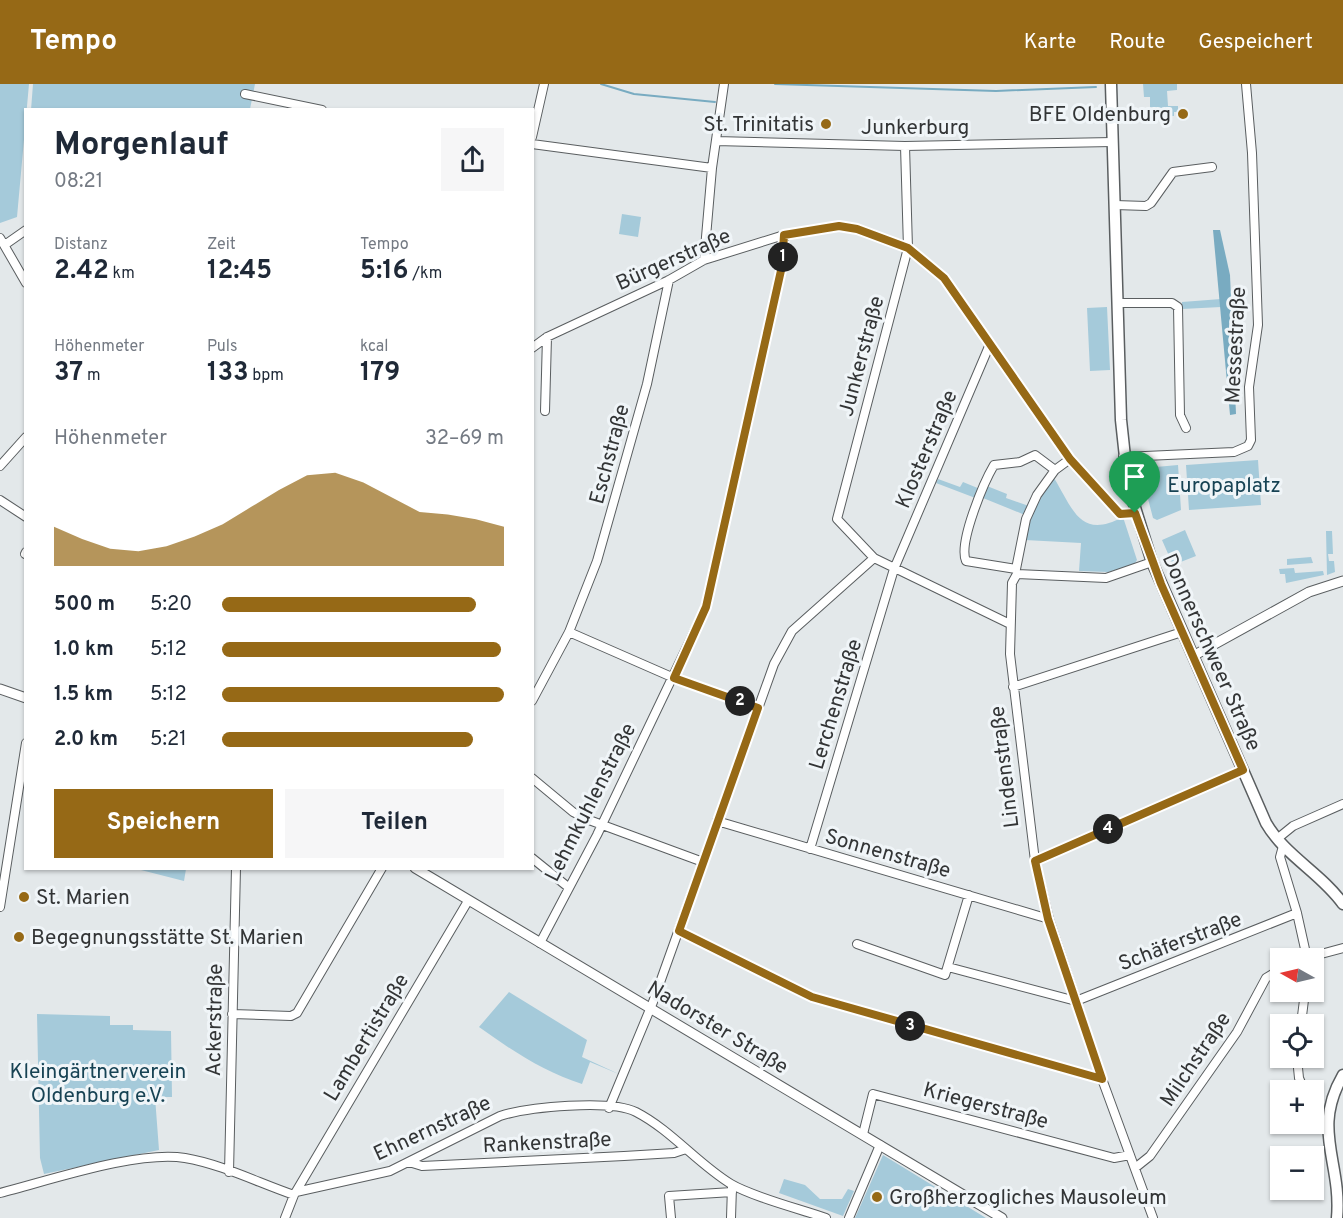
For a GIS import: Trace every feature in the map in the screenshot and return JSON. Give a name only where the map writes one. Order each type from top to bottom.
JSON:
[{"type":"main road","name":"Donnerschweer Straße","points":[[1111,84],[1123,457],[1135,513],[1152,562],[1182,632],[1266,823],[1280,843]]},
{"type":"main road","points":[[1280,843],[1320,877],[1343,904]]},
{"type":"main road","points":[[1337,1218],[1337,1184],[1327,1125],[1330,1101],[1343,1075]]},
{"type":"street","points":[[534,128],[544,84]]},
{"type":"street","points":[[704,260],[712,168],[724,84]]},
{"type":"street","name":"Messestraße","points":[[1123,457],[1234,452],[1248,446],[1251,440],[1250,376],[1258,340],[1258,325],[1252,153],[1245,84]]},
{"type":"street","points":[[245,94],[299,108]]},
{"type":"street","name":"Junkerburg","points":[[716,141],[905,147],[1113,142]]},
{"type":"street","points":[[534,144],[712,168]]},
{"type":"street","name":"Junkerstraße","points":[[874,558],[837,519],[908,248],[905,147]]},
{"type":"street","points":[[1114,205],[1146,206],[1151,203],[1173,172],[1212,167]]},
{"type":"street","name":"Bürgerstraße","points":[[534,347],[547,337],[669,280],[704,260],[784,235],[839,226],[857,229],[908,248],[944,278],[1070,459],[1120,514],[1135,513]]},
{"type":"street","points":[[24,231],[3,241],[24,279]]},
{"type":"street","name":"Lehmkuhlenstraße","points":[[540,943],[674,678],[706,607],[782,266],[784,235]]},
{"type":"street","name":"Eschstraße","points":[[534,697],[569,632],[589,584],[611,516],[647,384],[669,280]]},
{"type":"street","points":[[1118,303],[1172,303],[1178,307],[1180,415],[1186,429]]},
{"type":"street","points":[[545,411],[547,337]]},
{"type":"street","name":"Klosterstraße","points":[[894,569],[990,344]]},
{"type":"street","points":[[0,466],[24,439]]},
{"type":"street","points":[[1055,470],[1035,455],[1020,462],[994,465],[971,520],[965,549],[966,561],[1017,572],[1106,578],[1152,562]]},
{"type":"street","name":"Lindenstraße","points":[[1070,459],[1055,470],[1037,495],[1026,519],[1017,572],[1012,582],[1010,624],[1013,687],[1035,861],[1048,919],[1102,1079],[1153,1218]]},
{"type":"street","points":[[0,500],[24,516]]},
{"type":"street","points":[[609,1108],[679,931],[758,708],[786,638],[874,558],[1010,624]]},
{"type":"street","name":"Lerchenstraße","points":[[810,849],[894,569]]},
{"type":"street","points":[[1193,656],[1301,596],[1343,581]]},
{"type":"street","points":[[569,632],[674,678],[758,708]]},
{"type":"street","points":[[1013,687],[1182,632]]},
{"type":"street","points":[[0,689],[24,697]]},
{"type":"street","points":[[0,907],[24,756]]},
{"type":"street","points":[[1035,861],[1243,770]]},
{"type":"street","points":[[534,780],[573,812],[601,825],[703,862]]},
{"type":"street","points":[[1280,843],[1293,826],[1343,804]]},
{"type":"street","name":"Sonnenstraße","points":[[717,822],[1048,919]]},
{"type":"street","name":"Donnerschweer Straße","points":[[1280,843],[1280,857],[1297,913],[1304,948]]},
{"type":"street","points":[[534,860],[568,887]]},
{"type":"street","name":"Ackerstraße","points":[[229,1172],[236,870]]},
{"type":"street","points":[[232,1014],[291,1016],[297,1012],[381,870]]},
{"type":"street","name":"Nadorster Straße","points":[[418,870],[1002,1218]]},
{"type":"street","points":[[857,944],[945,975],[969,895]]},
{"type":"street","name":"Lambertistraße","points":[[285,1218],[295,1193],[468,900]]},
{"type":"street","name":"Schäferstraße","points":[[1076,1001],[1297,913]]},
{"type":"street","points":[[679,931],[812,997],[1102,1079]]},
{"type":"street","points":[[1324,953],[1343,948]]},
{"type":"street","points":[[948,967],[1076,1001]]},
{"type":"street","name":"Milchstraße","points":[[1135,1168],[1150,1156],[1238,1032],[1266,978],[1270,976]]},
{"type":"street","name":"Kriegerstraße","points":[[863,1134],[873,1094],[1114,1158],[1130,1155]]},
{"type":"street","name":"Ehnernstraße","points":[[295,1193],[390,1171],[480,1125],[517,1110],[536,1107],[609,1108],[638,1113],[732,1188],[804,1214],[826,1218]]},
{"type":"street","points":[[849,1218],[880,1145]]},
{"type":"street","name":"Rankenstraße","points":[[410,1162],[422,1166],[482,1164],[674,1153],[686,1149]]},
{"type":"street","points":[[0,1193],[95,1168],[160,1156],[196,1160],[295,1193]]},
{"type":"street","points":[[671,1218],[669,1196],[732,1188],[730,1218]]},
{"type":"green space","points":[[0,84],[29,84],[27,108],[24,108],[24,139],[17,217],[0,223]]},
{"type":"green space","points":[[33,84],[255,84],[250,108],[31,108]]},
{"type":"green space","points":[[1143,84],[1177,84],[1177,90],[1167,91],[1168,106],[1178,106],[1178,112],[1174,112],[1174,116],[1150,117],[1150,97],[1144,97]]},
{"type":"green space","points":[[622,214],[641,217],[638,237],[619,234]]},
{"type":"green space","points":[[1221,299],[1221,307],[1182,309],[1182,302]]},
{"type":"green space","points":[[1107,307],[1110,370],[1090,371],[1087,308]]},
{"type":"green space","name":"Europaplatz","points":[[1258,460],[1261,505],[1189,510],[1186,465]]},
{"type":"green space","name":"Europaplatz","points":[[1178,465],[1181,510],[1157,520],[1153,518],[1141,472],[1145,468]]},
{"type":"green space","points":[[1054,478],[1073,510],[1087,523],[1097,525],[1123,517],[1137,560],[1134,565],[1108,572],[1079,571],[1081,543],[1025,540],[1032,515],[1030,514]]},
{"type":"green space","points":[[938,479],[960,487],[963,482],[980,489],[978,499],[936,483]]},
{"type":"green space","points":[[987,486],[1007,494],[1006,498],[1029,506],[1025,515],[983,498]]},
{"type":"green space","points":[[1185,530],[1196,556],[1173,565],[1162,540]]},
{"type":"green space","points":[[1326,531],[1332,531],[1333,554],[1328,554],[1329,561],[1334,561],[1335,572],[1327,575]]},
{"type":"green space","points":[[1311,557],[1313,563],[1287,565],[1287,559]]},
{"type":"green space","points":[[1294,568],[1295,573],[1323,571],[1324,575],[1286,583],[1285,574],[1280,574],[1279,569]]},
{"type":"green space","points":[[141,870],[186,870],[184,881]]},
{"type":"green space","points":[[509,992],[587,1040],[582,1057],[621,1075],[590,1062],[582,1084],[528,1060],[479,1027]]},
{"type":"green space","name":"Kleingärtnerverein Oldenburg e.V.","points":[[37,1014],[110,1016],[110,1025],[133,1025],[133,1030],[171,1031],[172,1097],[155,1097],[159,1150],[44,1174],[40,1158]]},
{"type":"green space","points":[[883,1155],[986,1218],[855,1218]]},
{"type":"green space","points":[[784,1179],[805,1185],[820,1199],[842,1199],[848,1189],[854,1191],[843,1216],[779,1193]]},
{"type":"shaded area","points":[[1213,230],[1220,230],[1230,275],[1236,414],[1230,415]]},
{"type":"waterway","points":[[601,84],[634,94],[715,102]]},
{"type":"waterway","points":[[775,84],[996,91],[1096,87]]},
{"type":"place","name":"BFE Oldenburg","points":[[1183,114]]},
{"type":"place","name":"St. Trinitatis","points":[[826,124]]},
{"type":"place","name":"St. Marien","points":[[24,897]]},
{"type":"place","name":"Begegnungsstätte St. Marien","points":[[19,937]]},
{"type":"place","name":"Großherzogliches Mausoleum","points":[[877,1197]]},
{"type":"route","points":[[839,226],[857,229],[908,248],[944,278],[1087,480],[1120,514],[1135,513],[1145,547],[1243,770],[1035,861],[1048,919],[1102,1079],[812,997],[679,931],[758,708],[674,678],[706,607],[782,266],[784,235],[839,226]]}]
